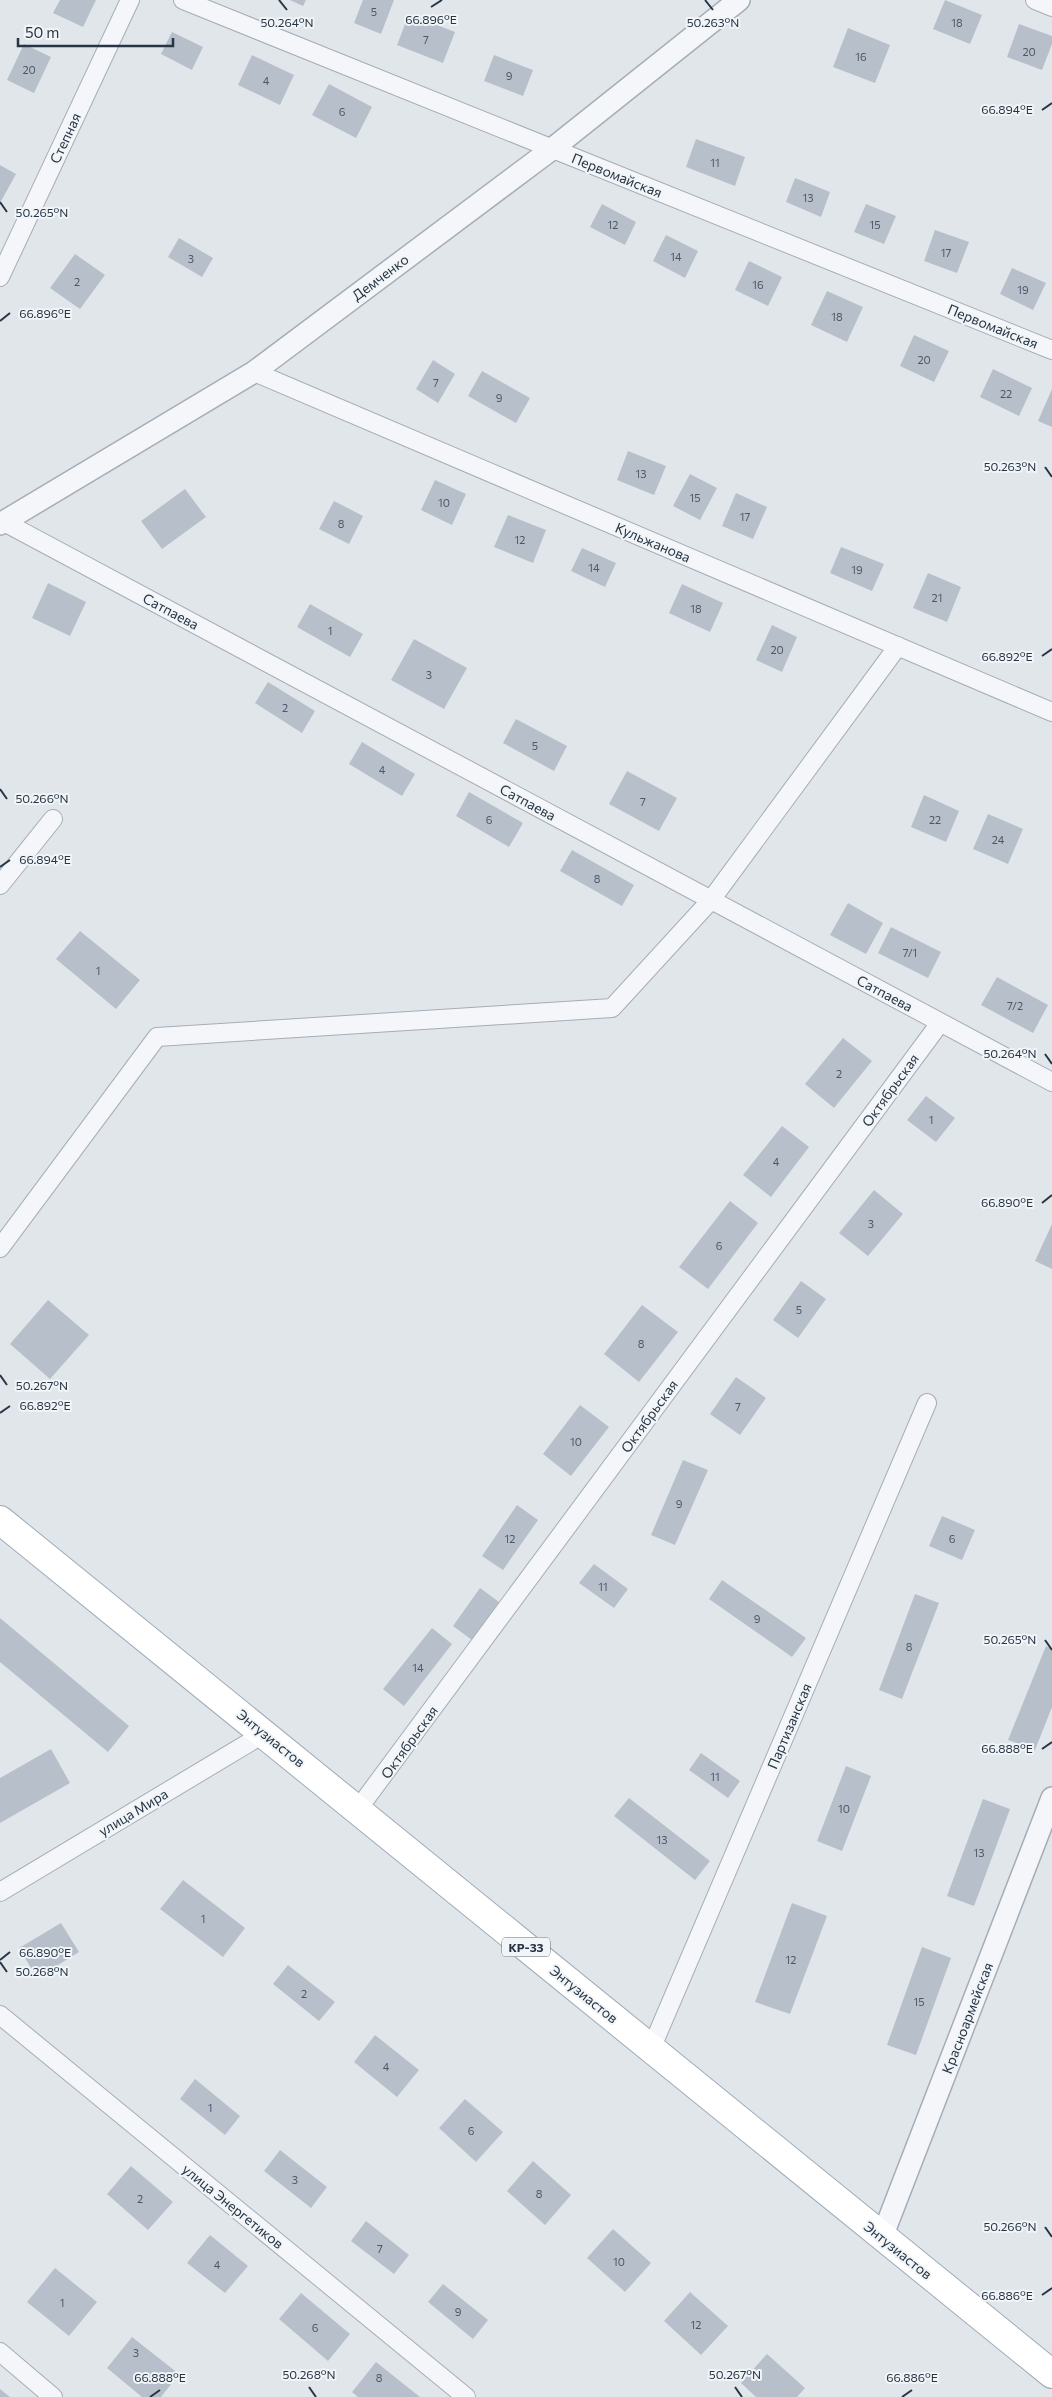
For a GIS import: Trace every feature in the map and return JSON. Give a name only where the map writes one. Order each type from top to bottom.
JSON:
[{"type":"main road","name":"Энтузиастов","points":[[0,1520],[265,1733],[651,2050],[1052,2374]]},
{"type":"street","name":"Степная","points":[[0,277],[130,0]]},
{"type":"street","name":"Первомайская","points":[[183,0],[1052,350]]},
{"type":"street","name":"Демченко","points":[[2,523],[254,372],[552,149],[739,0]]},
{"type":"street","points":[[1035,0],[1052,7]]},
{"type":"street","name":"Кульжанова","points":[[254,372],[1052,712]]},
{"type":"street","name":"Сатпаева","points":[[2,523],[1052,1082]]},
{"type":"street","points":[[0,1248],[157,1037],[612,1008],[711,900],[898,646]]},
{"type":"street","points":[[0,885],[53,819]]},
{"type":"street","name":"Октябрьская","points":[[358,1809],[940,1022]]},
{"type":"street","name":"Партизанская","points":[[651,2050],[927,1404]]},
{"type":"street","name":"улица Мира","points":[[0,1892],[265,1733]]},
{"type":"street","name":"Красноармейская","points":[[882,2238],[1052,1798]]},
{"type":"street","name":"улица Энергетиков","points":[[0,2015],[466,2397]]},
{"type":"street","points":[[0,2352],[53,2397]]},
{"type":"building","points":[[60,0],[96,0],[83,27],[53,13]]},
{"type":"building","points":[[290,0],[306,0],[303,6]]},
{"type":"building","points":[[363,0],[394,0],[381,34],[354,23]]},
{"type":"building","points":[[945,0],[982,15],[970,44],[933,29]]},
{"type":"building","points":[[409,14],[455,32],[443,63],[397,45]]},
{"type":"building","points":[[1019,24],[1052,36],[1052,44],[1042,70],[1007,57]]},
{"type":"building","points":[[848,28],[890,45],[875,83],[833,67]]},
{"type":"building","points":[[172,32],[203,47],[192,70],[161,54]]},
{"type":"building","points":[[24,44],[51,57],[34,93],[7,80]]},
{"type":"building","points":[[252,55],[294,75],[280,105],[238,85]]},
{"type":"building","points":[[494,55],[533,70],[523,96],[484,81]]},
{"type":"building","points":[[329,84],[372,107],[356,138],[312,115]]},
{"type":"building","points":[[696,139],[745,157],[735,186],[686,167]]},
{"type":"building","points":[[0,165],[16,174],[0,203]]},
{"type":"building","points":[[795,178],[830,192],[821,217],[786,202]]},
{"type":"building","points":[[602,204],[636,222],[625,245],[590,227]]},
{"type":"building","points":[[866,204],[896,216],[884,244],[854,232]]},
{"type":"building","points":[[935,230],[969,242],[957,273],[924,261]]},
{"type":"building","points":[[666,235],[698,251],[685,278],[653,261]]},
{"type":"building","points":[[179,238],[213,258],[202,277],[168,257]]},
{"type":"building","points":[[75,254],[105,275],[80,309],[50,288]]},
{"type":"building","points":[[749,261],[782,277],[768,306],[735,290]]},
{"type":"building","points":[[1012,268],[1046,283],[1033,310],[1000,294]]},
{"type":"building","points":[[827,291],[863,307],[847,342],[811,325]]},
{"type":"building","points":[[914,335],[949,351],[934,382],[900,366]]},
{"type":"building","points":[[433,360],[455,374],[438,403],[416,389]]},
{"type":"building","points":[[993,369],[1032,388],[1019,416],[980,397]]},
{"type":"building","points":[[482,371],[530,398],[516,423],[468,396]]},
{"type":"building","points":[[1052,389],[1052,427],[1038,421]]},
{"type":"building","points":[[628,451],[666,466],[654,495],[617,480]]},
{"type":"building","points":[[690,474],[717,488],[700,520],[673,506]]},
{"type":"building","points":[[435,480],[466,494],[452,525],[421,510]]},
{"type":"building","points":[[185,489],[206,517],[162,549],[141,521]]},
{"type":"building","points":[[736,493],[767,507],[753,539],[722,526]]},
{"type":"building","points":[[334,501],[363,516],[349,544],[319,529]]},
{"type":"building","points":[[508,515],[546,530],[533,563],[494,547]]},
{"type":"building","points":[[841,547],[884,564],[872,591],[830,573]]},
{"type":"building","points":[[582,548],[616,563],[605,587],[571,571]]},
{"type":"building","points":[[928,573],[961,587],[947,622],[913,608]]},
{"type":"building","points":[[48,583],[86,602],[70,636],[32,618]]},
{"type":"building","points":[[682,584],[723,603],[710,632],[669,613]]},
{"type":"building","points":[[310,604],[363,634],[350,657],[297,627]]},
{"type":"building","points":[[772,625],[797,637],[782,672],[756,660]]},
{"type":"building","points":[[414,639],[467,668],[444,709],[391,680]]},
{"type":"building","points":[[268,682],[315,711],[302,733],[255,703]]},
{"type":"building","points":[[516,719],[567,746],[554,771],[503,743]]},
{"type":"building","points":[[362,742],[415,774],[402,796],[349,764]]},
{"type":"building","points":[[627,771],[677,798],[659,831],[609,804]]},
{"type":"building","points":[[469,792],[523,823],[509,847],[456,816]]},
{"type":"building","points":[[924,795],[959,811],[946,842],[911,827]]},
{"type":"building","points":[[988,814],[1023,829],[1008,864],[973,849]]},
{"type":"building","points":[[572,850],[634,885],[622,906],[560,871]]},
{"type":"building","points":[[848,903],[883,923],[866,954],[830,935]]},
{"type":"building","points":[[891,927],[941,952],[928,978],[878,953]]},
{"type":"building","points":[[80,931],[140,980],[116,1009],[56,959]]},
{"type":"building","points":[[997,977],[1048,1005],[1033,1033],[981,1005]]},
{"type":"building","points":[[843,1038],[872,1061],[834,1108],[805,1084]]},
{"type":"building","points":[[926,1096],[955,1118],[936,1142],[907,1120]]},
{"type":"building","points":[[782,1126],[809,1147],[771,1197],[743,1175]]},
{"type":"building","points":[[874,1190],[903,1214],[868,1256],[839,1233]]},
{"type":"building","points":[[730,1201],[758,1223],[708,1289],[679,1267]]},
{"type":"building","points":[[1052,1224],[1052,1269],[1035,1261]]},
{"type":"building","points":[[801,1281],[826,1299],[798,1338],[773,1320]]},
{"type":"building","points":[[48,1300],[89,1335],[50,1379],[10,1344]]},
{"type":"building","points":[[642,1305],[678,1332],[639,1382],[604,1354]]},
{"type":"building","points":[[736,1377],[766,1398],[740,1435],[710,1414]]},
{"type":"building","points":[[580,1405],[609,1427],[571,1476],[543,1454]]},
{"type":"building","points":[[683,1460],[708,1470],[675,1545],[651,1535]]},
{"type":"building","points":[[517,1505],[538,1520],[503,1570],[482,1556]]},
{"type":"building","points":[[942,1516],[975,1530],[962,1560],[929,1546]]},
{"type":"building","points":[[594,1564],[628,1589],[614,1608],[579,1583]]},
{"type":"building","points":[[722,1580],[806,1638],[792,1657],[709,1599]]},
{"type":"building","points":[[480,1588],[499,1602],[472,1640],[453,1626]]},
{"type":"building","points":[[915,1594],[939,1603],[902,1699],[879,1690]]},
{"type":"building","points":[[0,1618],[129,1726],[108,1752],[0,1662]]},
{"type":"building","points":[[432,1628],[452,1644],[404,1706],[383,1689]]},
{"type":"building","points":[[1046,1646],[1052,1649],[1052,1707],[1035,1750],[1008,1740]]},
{"type":"building","points":[[51,1749],[70,1783],[0,1823],[0,1778]]},
{"type":"building","points":[[701,1753],[740,1781],[728,1798],[689,1770]]},
{"type":"building","points":[[846,1766],[871,1776],[842,1851],[817,1841]]},
{"type":"building","points":[[629,1798],[710,1861],[695,1880],[614,1816]]},
{"type":"building","points":[[983,1799],[1010,1809],[974,1906],[947,1896]]},
{"type":"building","points":[[183,1880],[245,1928],[223,1957],[160,1909]]},
{"type":"building","points":[[792,1903],[827,1916],[790,2014],[755,2002]]},
{"type":"building","points":[[61,1923],[79,1952],[37,1978],[19,1948]]},
{"type":"building","points":[[922,1947],[951,1958],[916,2055],[887,2045]]},
{"type":"building","points":[[288,1965],[335,2002],[319,2021],[273,1984]]},
{"type":"building","points":[[375,2035],[419,2070],[397,2097],[354,2062]]},
{"type":"building","points":[[195,2079],[240,2116],[225,2135],[180,2099]]},
{"type":"building","points":[[465,2099],[503,2132],[476,2162],[439,2128]]},
{"type":"building","points":[[280,2150],[327,2187],[311,2208],[264,2171]]},
{"type":"building","points":[[533,2161],[571,2195],[545,2225],[507,2191]]},
{"type":"building","points":[[131,2166],[173,2202],[148,2230],[107,2194]]},
{"type":"building","points":[[366,2221],[409,2255],[394,2274],[351,2241]]},
{"type":"building","points":[[613,2229],[651,2263],[625,2292],[587,2258]]},
{"type":"building","points":[[210,2235],[248,2266],[225,2293],[187,2263]]},
{"type":"building","points":[[55,2268],[97,2302],[69,2336],[27,2302]]},
{"type":"building","points":[[443,2284],[488,2320],[473,2339],[428,2302]]},
{"type":"building","points":[[690,2292],[728,2326],[701,2355],[664,2321]]},
{"type":"building","points":[[301,2293],[350,2334],[328,2361],[279,2319]]},
{"type":"building","points":[[132,2337],[179,2374],[161,2397],[142,2397],[107,2368]]},
{"type":"building","points":[[767,2354],[805,2388],[797,2397],[756,2397],[741,2383]]},
{"type":"building","points":[[376,2362],[420,2397],[358,2397],[352,2392]]},
{"type":"building","points":[[0,2389],[10,2397],[0,2397]]}]
